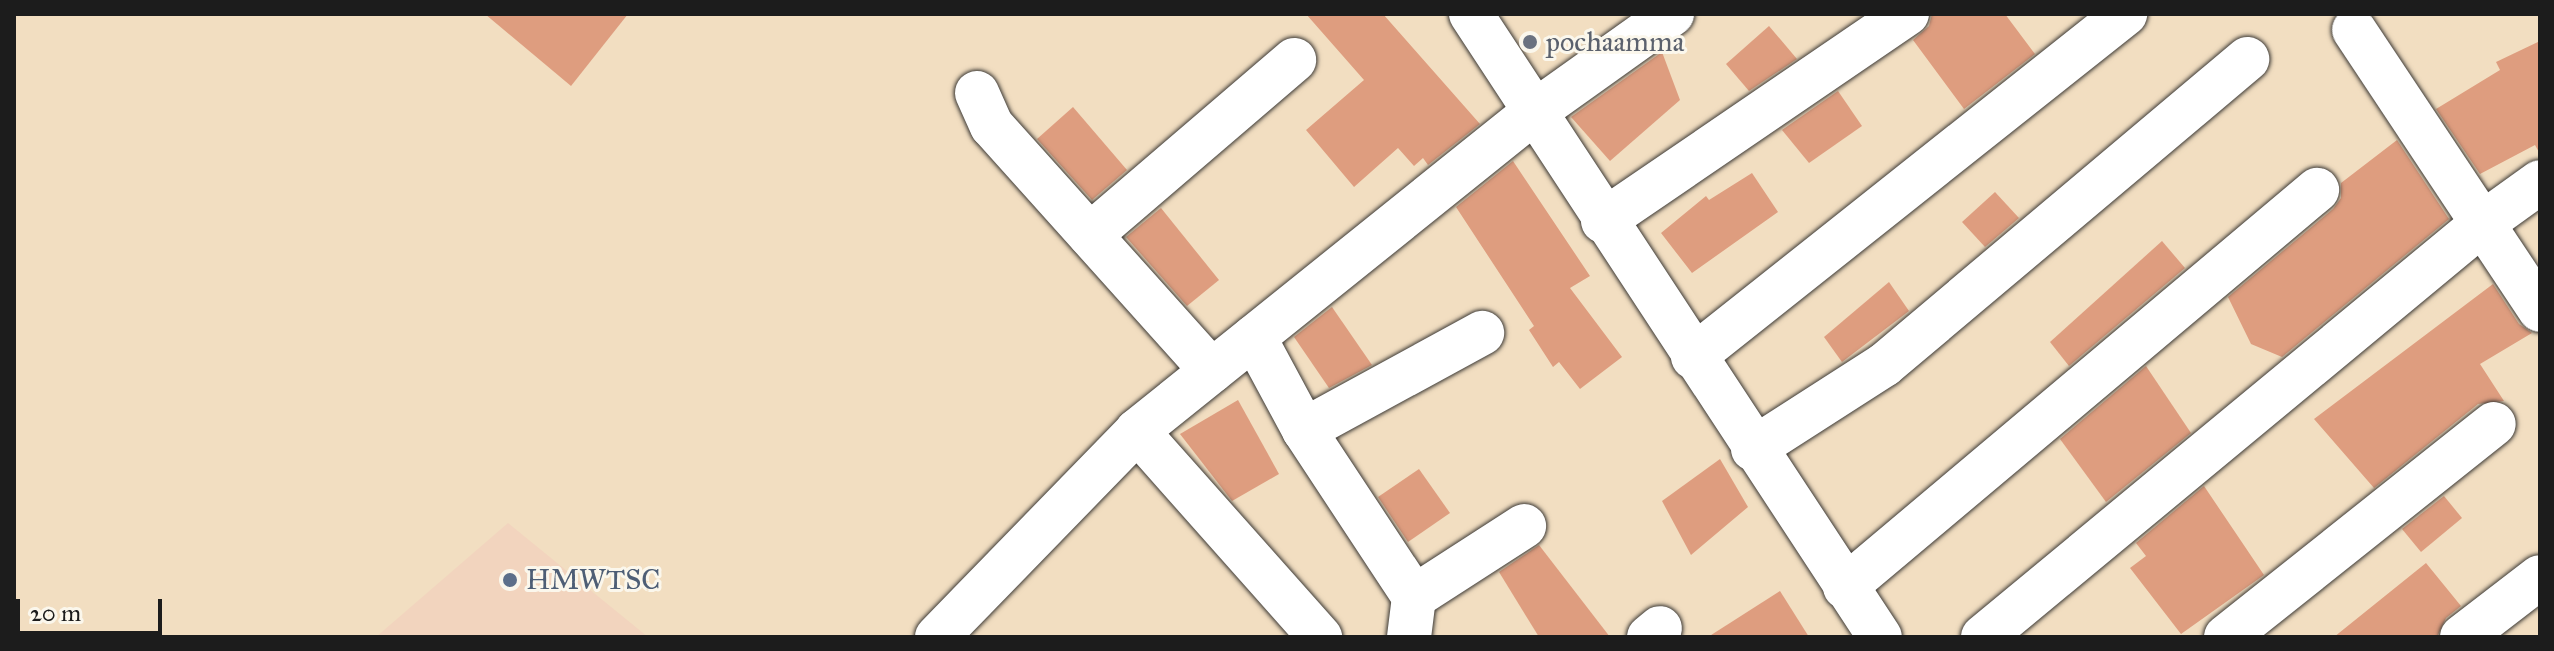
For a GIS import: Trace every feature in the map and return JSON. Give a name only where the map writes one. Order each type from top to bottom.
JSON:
[{"type":"street","points":[[1471,14],[1603,221],[1880,637]]},
{"type":"street","points":[[937,637],[1137,431],[1533,113],[1672,14]]},
{"type":"street","points":[[1603,221],[1907,14]]},
{"type":"street","points":[[1693,357],[2125,14]]},
{"type":"street","points":[[2354,30],[2540,310]]},
{"type":"street","points":[[1753,449],[1884,365],[2247,59]]},
{"type":"street","points":[[1090,235],[1294,60]]},
{"type":"street","points":[[977,93],[992,126],[1212,371]]},
{"type":"street","points":[[1983,637],[2483,223],[2540,182]]},
{"type":"street","points":[[1845,587],[2317,190]]},
{"type":"street","points":[[1304,430],[1482,333]]},
{"type":"street","points":[[1254,337],[1412,617],[1524,526]]},
{"type":"street","points":[[2226,637],[2494,424]]},
{"type":"street","points":[[1137,431],[1320,637]]},
{"type":"street","points":[[2462,637],[2540,577]]},
{"type":"shaded area","name":"HMWTSC","points":[[508,523],[648,637],[376,637]]},
{"type":"building","points":[[485,14],[628,14],[571,86]]},
{"type":"building","points":[[1306,14],[1383,14],[1480,124],[1428,165],[1423,158],[1414,166],[1398,148],[1354,187],[1306,130],[1364,80]]},
{"type":"building","points":[[1932,14],[2005,14],[2035,54],[1964,109],[1913,40],[1929,26]]},
{"type":"building","points":[[1769,26],[1797,59],[1749,91],[1726,64]]},
{"type":"building","points":[[2540,41],[2540,154],[2535,145],[2480,174],[2436,109],[2500,70],[2496,62]]},
{"type":"building","points":[[1662,52],[1680,100],[1610,161],[1571,117]]},
{"type":"building","points":[[1838,91],[1862,126],[1809,163],[1782,130]]},
{"type":"building","points":[[1073,107],[1127,170],[1092,200],[1037,139]]},
{"type":"building","points":[[2397,140],[2449,219],[2282,357],[2251,344],[2228,297],[2333,209],[2341,198],[2341,183]]},
{"type":"building","points":[[1513,161],[1590,276],[1570,288],[1622,357],[1580,389],[1559,362],[1553,367],[1529,330],[1534,326],[1456,207]]},
{"type":"building","points":[[1752,173],[1778,212],[1692,273],[1661,233],[1706,196],[1709,200]]},
{"type":"building","points":[[1995,192],[2019,218],[1985,247],[1962,222]]},
{"type":"building","points":[[1161,208],[1219,280],[1187,306],[1126,237]]},
{"type":"building","points":[[2162,241],[2185,268],[2069,366],[2050,342]]},
{"type":"building","points":[[1889,282],[1909,311],[1842,362],[1824,337]]},
{"type":"building","points":[[2493,284],[2519,324],[2532,333],[2480,364],[2504,401],[2478,404],[2374,488],[2314,419]]},
{"type":"building","points":[[1332,307],[1372,365],[1329,388],[1294,337]]},
{"type":"building","points":[[2146,366],[2191,433],[2106,502],[2060,439]]},
{"type":"building","points":[[1238,400],[1279,474],[1232,501],[1180,434]]},
{"type":"building","points":[[1720,459],[1748,507],[1691,555],[1662,501]]},
{"type":"building","points":[[1419,469],[1450,513],[1408,542],[1378,497]]},
{"type":"building","points":[[2204,486],[2264,575],[2181,634],[2130,568],[2146,556],[2136,543]]},
{"type":"building","points":[[2444,496],[2462,518],[2421,552],[2402,529]]},
{"type":"building","points":[[1539,545],[1610,637],[1539,637],[1499,572]]},
{"type":"building","points":[[2426,563],[2461,606],[2446,618],[2437,637],[2334,637]]},
{"type":"building","points":[[1780,591],[1809,637],[1708,637]]},
{"type":"place","name":"pochaamma","points":[[1530,42]]},
{"type":"place","name":"HMWTSC","points":[[510,580]]}]
